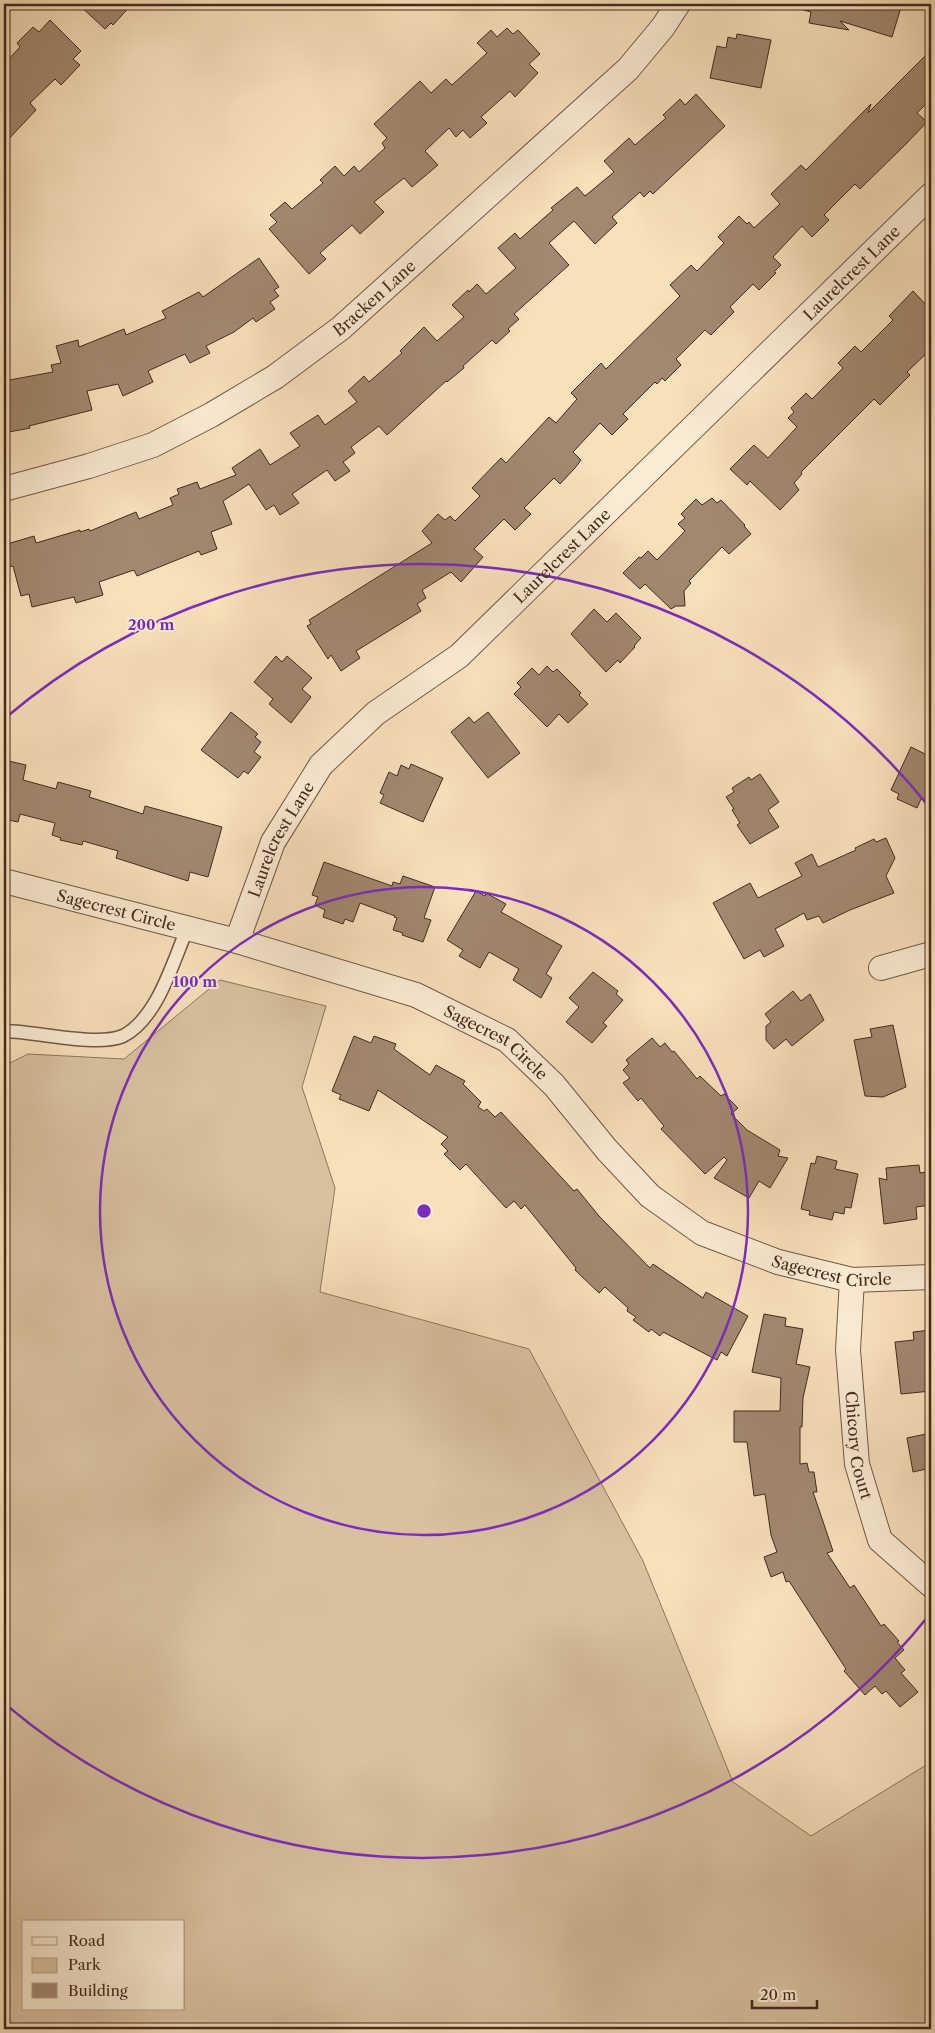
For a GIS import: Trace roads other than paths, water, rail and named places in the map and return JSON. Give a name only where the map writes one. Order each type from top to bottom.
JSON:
[{"type":"street","name":"Bracken Lane","points":[[4,488],[89,466],[152,445],[211,415],[275,377],[341,328],[628,68],[663,27],[678,4]]},
{"type":"street","name":"Laurelcrest Lane","points":[[236,941],[273,842],[321,765],[376,713],[459,656],[931,195]]},
{"type":"street","name":"Sagecrest Circle","points":[[4,881],[236,941],[416,995],[507,1040],[554,1085],[607,1150],[650,1196],[702,1233],[778,1262],[852,1280],[931,1277]]},
{"type":"street","points":[[881,968],[931,954]]},
{"type":"street","name":"Chicory Court","points":[[852,1280],[848,1350],[857,1464],[880,1540],[931,1585]]},
{"type":"lane","points":[[4,1031],[25,1031],[96,1040],[121,1037],[134,1029],[152,1009],[187,929]]}]
